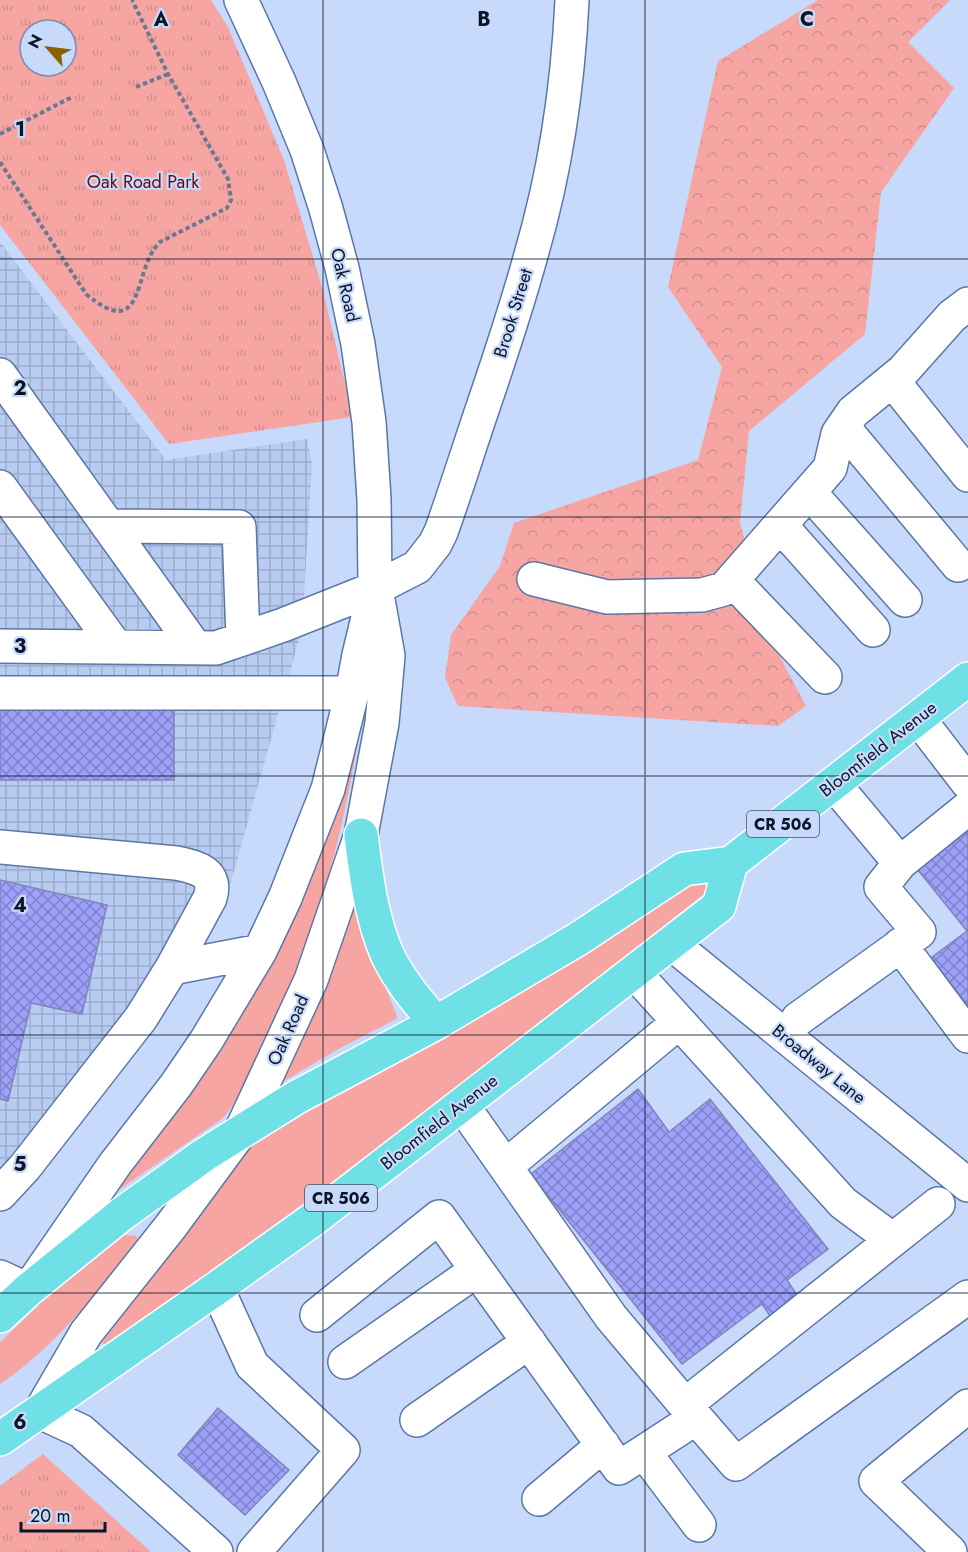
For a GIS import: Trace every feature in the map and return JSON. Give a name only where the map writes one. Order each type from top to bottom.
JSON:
[{"type":"main road","name":"Bloomfield Avenue","points":[[0,1439],[315,1218],[719,906],[731,863],[968,679]]},
{"type":"main road","points":[[361,836],[368,890],[387,954],[411,993],[436,1023]]},
{"type":"main road","points":[[0,1316],[14,1283],[122,1214],[242,1131],[297,1097],[436,1023],[578,939],[684,868],[731,863]]},
{"type":"street","name":"Oak Road","points":[[40,1412],[86,1333],[171,1226],[242,1131],[311,980],[361,836],[382,723],[387,656],[376,588],[375,499],[369,422],[358,344],[342,268],[307,150],[241,0]]},
{"type":"street","name":"Brook Street","points":[[0,646],[216,648],[284,625],[376,588],[417,567],[435,544],[445,519],[532,253],[553,160],[566,77],[572,0]]},
{"type":"street","points":[[534,579],[607,597],[702,595],[724,589],[830,468],[838,434],[853,412],[903,371],[952,315],[968,304]]},
{"type":"street","points":[[0,375],[195,648]]},
{"type":"street","points":[[892,380],[968,475]]},
{"type":"street","points":[[843,427],[958,565]]},
{"type":"street","points":[[0,487],[116,647]]},
{"type":"street","points":[[810,493],[905,600]]},
{"type":"street","points":[[108,526],[239,527],[243,639]]},
{"type":"street","points":[[781,526],[873,630]]},
{"type":"street","points":[[732,580],[825,677]]},
{"type":"street","name":"Oak Road","points":[[14,1283],[115,1164],[176,1084],[206,1041],[260,951],[285,898],[324,800],[376,588]]},
{"type":"street","points":[[0,693],[352,693]]},
{"type":"street","points":[[918,718],[968,783]]},
{"type":"street","points":[[834,784],[900,863]]},
{"type":"street","points":[[798,1019],[919,932],[881,887],[900,863],[968,808]]},
{"type":"street","points":[[0,847],[176,863],[200,870],[212,881],[210,898],[172,968],[141,1018],[26,1167],[0,1194]]},
{"type":"street","name":"Broadway Lane","points":[[671,943],[968,1185]]},
{"type":"street","points":[[900,945],[968,1036]]},
{"type":"street","points":[[172,968],[260,951]]},
{"type":"street","points":[[634,972],[843,1203],[893,1240]]},
{"type":"street","points":[[506,1166],[679,1022]]},
{"type":"street","points":[[462,1105],[611,1317],[736,1464],[968,1298]]},
{"type":"street","points":[[317,1315],[439,1217],[619,1468],[644,1452],[938,1204]]},
{"type":"street","points":[[345,1362],[477,1270]]},
{"type":"street","points":[[217,1288],[252,1365],[343,1450],[254,1552]]},
{"type":"street","points":[[417,1420],[529,1342]]},
{"type":"street","points":[[950,1552],[876,1481],[968,1406]]},
{"type":"street","points":[[40,1412],[81,1431],[216,1552]]},
{"type":"street","points":[[539,1499],[603,1445]]},
{"type":"street","points":[[644,1452],[699,1525]]},
{"type":"path","points":[[0,162],[86,294],[106,308],[117,311],[124,310],[136,298],[149,255],[159,242],[227,208],[231,200],[228,179],[168,74],[132,0]]},
{"type":"path","points":[[136,87],[168,74]]},
{"type":"path","points":[[0,134],[72,97]]},
{"type":"shaded area","points":[[0,242],[166,460],[307,439],[312,464],[302,629],[231,882],[173,990],[0,1208]]},
{"type":"green space","name":"Oak Road Park","points":[[0,0],[211,0],[228,27],[284,160],[322,287],[353,417],[169,444],[0,225]]},
{"type":"green space","points":[[818,0],[950,0],[908,42],[954,88],[881,192],[865,334],[749,431],[740,523],[776,649],[806,706],[778,726],[458,706],[445,678],[451,635],[500,566],[514,523],[698,460],[722,367],[668,287],[718,61]]},
{"type":"green space","points":[[360,722],[346,806],[317,914],[294,978],[242,1090],[223,1118],[117,1191],[116,1188],[196,1084],[228,1038],[285,935]]},
{"type":"green space","points":[[700,879],[707,887],[704,894],[487,1065],[222,1263],[106,1346],[102,1343],[241,1153],[332,1097],[473,1021],[621,931]]},
{"type":"green space","points":[[352,893],[373,956],[397,1016],[396,1019],[284,1081],[280,1081]]},
{"type":"green space","points":[[125,1235],[136,1236],[138,1240],[134,1248],[88,1303],[38,1355],[0,1384],[0,1342],[43,1301]]},
{"type":"green space","points":[[43,1454],[151,1552],[0,1552],[0,1486]]},
{"type":"building","points":[[0,709],[174,709],[174,780],[0,780]]},
{"type":"building","points":[[968,830],[968,1006],[931,958],[967,931],[918,870]]},
{"type":"building","points":[[0,880],[107,905],[82,1014],[31,1003],[8,1101],[0,1099]]},
{"type":"building","points":[[638,1089],[669,1132],[710,1099],[828,1249],[787,1280],[797,1295],[770,1316],[762,1304],[682,1364],[531,1174]]},
{"type":"building","points":[[218,1408],[289,1470],[245,1515],[178,1455]]}]
